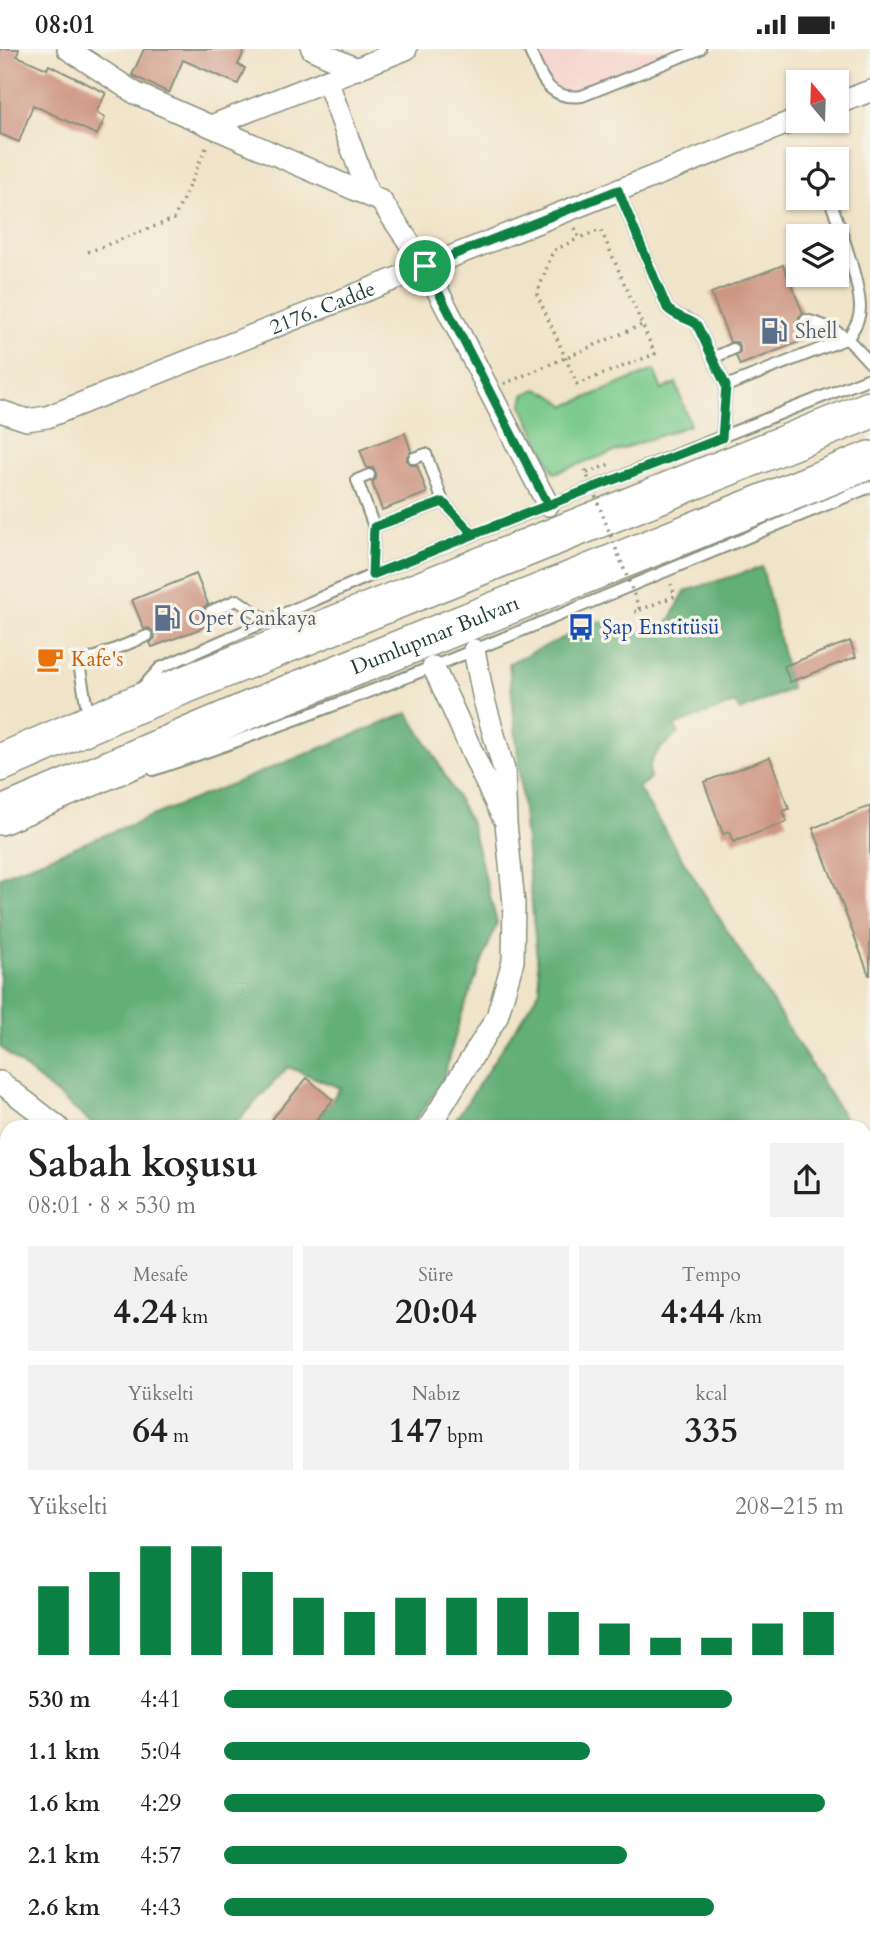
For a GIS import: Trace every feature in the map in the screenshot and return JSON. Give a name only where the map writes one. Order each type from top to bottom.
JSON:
[{"type":"highway","points":[[0,763],[106,717],[870,410]]},
{"type":"highway","name":"Dumlupınar Bulvarı","points":[[0,816],[280,697],[870,460]]},
{"type":"street","points":[[68,49],[135,93],[381,201],[425,266],[548,505]]},
{"type":"street","points":[[312,49],[357,69]]},
{"type":"street","points":[[213,127],[406,49]]},
{"type":"street","points":[[327,80],[369,196]]},
{"type":"street","points":[[849,99],[870,90]]},
{"type":"street","name":"2176. Cadde","points":[[0,411],[27,420],[47,417],[786,124]]},
{"type":"street","points":[[433,1120],[498,1017],[513,961],[514,904],[504,770],[484,700],[474,650]]},
{"type":"street","points":[[433,667],[484,781],[506,823]]},
{"type":"street","points":[[0,1082],[49,1120]]},
{"type":"lane","points":[[529,49],[544,82],[551,90],[572,98],[700,49]]},
{"type":"lane","points":[[618,190],[667,308],[697,325],[726,386],[722,438]]},
{"type":"lane","points":[[726,386],[848,338],[859,320],[860,307],[833,210]]},
{"type":"lane","points":[[806,320],[822,324],[848,338],[870,363]]},
{"type":"lane","points":[[713,358],[733,349]]},
{"type":"lane","points":[[147,636],[79,664],[106,717],[160,668],[372,575],[870,378]]},
{"type":"lane","points":[[414,459],[426,454],[443,502],[473,534]]},
{"type":"lane","points":[[369,475],[357,480],[374,527],[372,575]]},
{"type":"lane","points":[[142,773],[223,747],[433,667],[870,487]]},
{"type":"lane","points":[[374,527],[443,502]]},
{"type":"lane","points":[[211,611],[237,600],[268,621]]},
{"type":"lane","points":[[41,798],[117,780]]},
{"type":"path","points":[[88,252],[174,219],[213,127]]},
{"type":"path","points":[[566,211],[579,238]]},
{"type":"path","points":[[600,230],[655,354],[577,384],[537,294],[553,250],[579,238],[600,230]]},
{"type":"path","points":[[489,391],[642,325]]},
{"type":"path","points":[[610,464],[586,472],[640,610]]},
{"type":"path","points":[[634,613],[675,596]]},
{"type":"shaded area","points":[[529,49],[700,49],[582,96],[551,90]]},
{"type":"green space","points":[[654,370],[662,390],[676,383],[690,425],[554,473],[522,405],[524,395],[536,389],[566,406]]},
{"type":"green space","points":[[762,567],[791,689],[740,711],[735,703],[674,726],[679,733],[657,752],[649,770],[650,778],[638,788],[846,1120],[456,1120],[540,990],[509,663],[599,621],[634,634],[669,622],[685,591]]},
{"type":"green space","points":[[408,713],[471,824],[497,923],[461,1016],[442,1083],[415,1120],[318,1120],[340,1088],[288,1067],[239,1120],[88,1120],[0,1047],[0,877]]},
{"type":"building","points":[[0,49],[19,49],[17,56],[47,69],[49,65],[106,93],[96,112],[105,118],[97,135],[33,105],[19,142],[0,134]]},
{"type":"building","points":[[144,49],[245,49],[238,65],[245,68],[238,84],[183,60],[169,93],[132,75]]},
{"type":"building","points":[[783,265],[786,287],[792,287],[803,313],[799,317],[799,323],[809,329],[812,337],[740,365],[736,356],[740,353],[740,346],[737,342],[730,342],[711,293]]},
{"type":"building","points":[[405,433],[411,451],[407,461],[417,465],[427,493],[382,510],[372,482],[376,479],[376,473],[373,468],[367,468],[360,450]]},
{"type":"building","points":[[196,574],[208,604],[204,607],[204,613],[207,618],[214,618],[215,623],[152,647],[150,643],[155,638],[154,632],[149,628],[144,629],[132,600]]},
{"type":"building","points":[[850,641],[856,657],[790,682],[784,666]]},
{"type":"building","points":[[770,757],[789,809],[783,811],[787,822],[733,842],[729,832],[723,834],[704,782]]},
{"type":"building","points":[[870,806],[870,975],[869,975],[813,828]]},
{"type":"building","points":[[307,1078],[333,1100],[316,1120],[272,1119]]},
{"type":"place","name":"Shell","points":[[774,331]]},
{"type":"place","name":"Opet Çankaya","points":[[167,618]]},
{"type":"place","name":"Şap Enstitüsü","points":[[581,627]]},
{"type":"place","name":"Kafe's","points":[[50,659]]},
{"type":"route","points":[[425,266],[548,505],[372,575],[374,527],[443,502],[473,534],[548,505],[722,438],[726,386],[697,325],[667,308],[618,190],[425,266]]}]
